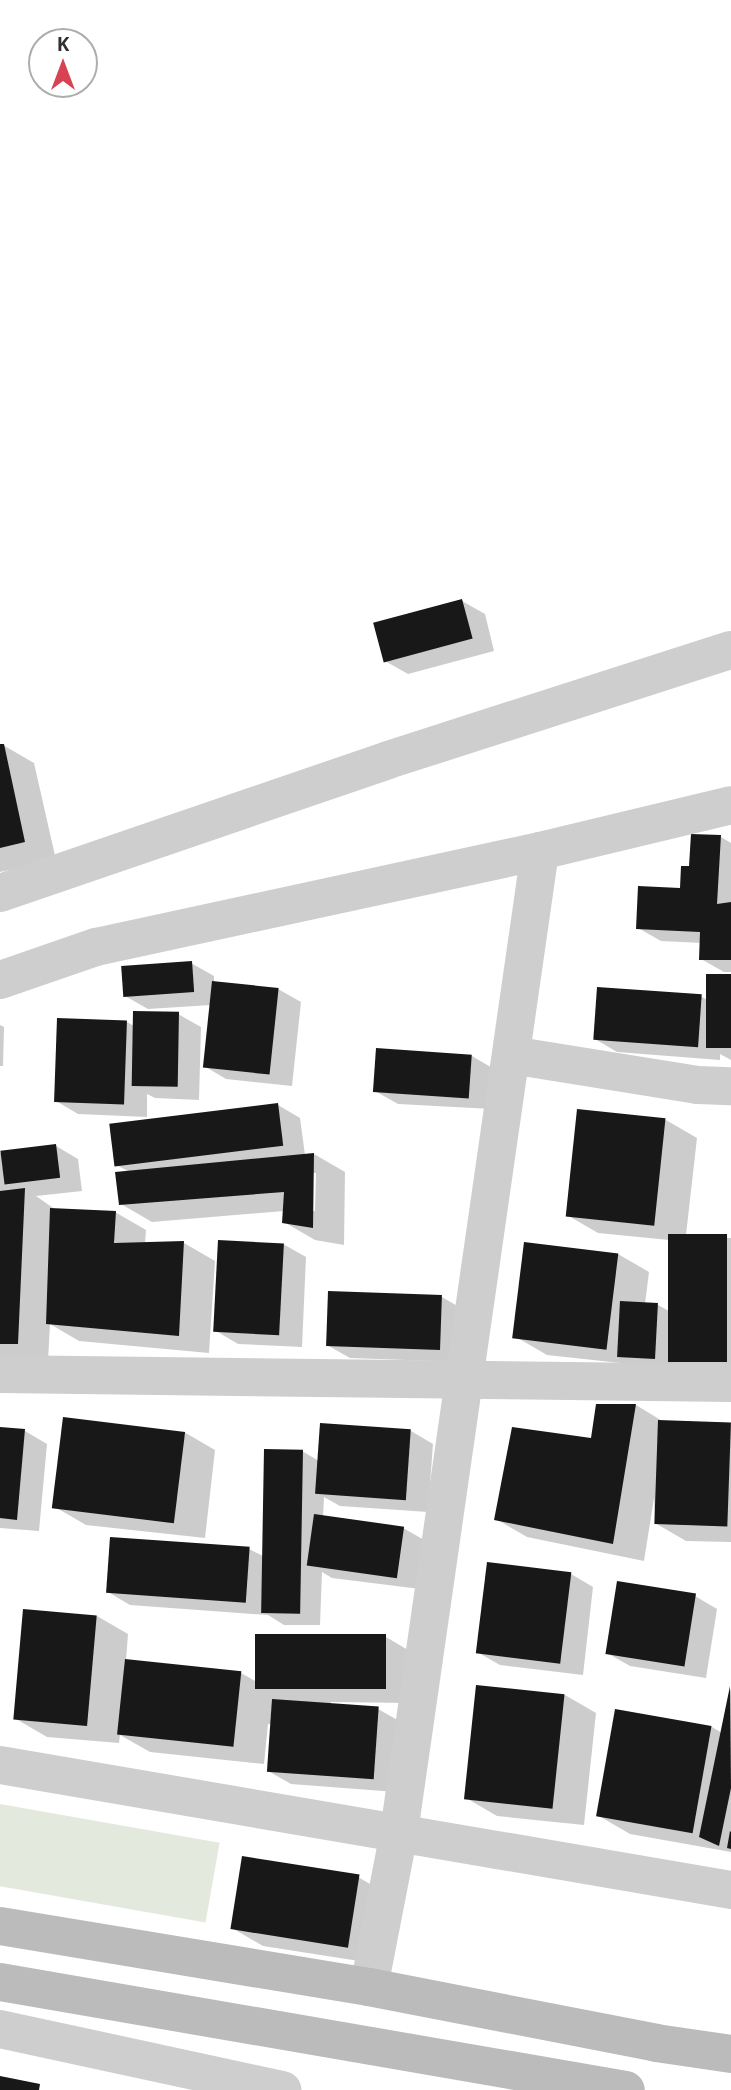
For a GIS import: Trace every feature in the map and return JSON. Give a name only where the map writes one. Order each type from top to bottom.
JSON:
[{"type":"main road","points":[[0,1926],[369,1987],[656,2043],[731,2054]]},
{"type":"main road","points":[[0,1982],[626,2090]]},
{"type":"street","points":[[0,892],[388,760],[731,650]]},
{"type":"street","points":[[0,980],[96,947],[540,850],[731,805]]},
{"type":"street","points":[[369,1987],[399,1832],[540,850]]},
{"type":"street","points":[[511,1055],[698,1086],[731,1086]]},
{"type":"street","points":[[0,1374],[731,1383]]},
{"type":"street","points":[[0,1765],[731,1890]]},
{"type":"street","points":[[0,2029],[283,2090]]},
{"type":"shaded area","points":[[0,1804],[220,1843],[206,1922],[0,1886]]},
{"type":"building","points":[[462,599],[473,639],[384,662],[373,623]]},
{"type":"building","points":[[0,744],[4,744],[25,842],[0,848]]},
{"type":"building","points":[[691,834],[721,835],[717,904],[731,902],[731,960],[699,960],[700,932],[636,929],[638,886],[680,888],[681,866],[689,866]]},
{"type":"building","points":[[192,961],[194,992],[123,997],[121,966]]},
{"type":"building","points":[[706,974],[731,974],[731,1048],[706,1048]]},
{"type":"building","points":[[212,981],[279,988],[270,1075],[203,1068]]},
{"type":"building","points":[[597,987],[702,994],[698,1047],[593,1040]]},
{"type":"building","points":[[133,1011],[179,1012],[178,1087],[132,1086]]},
{"type":"building","points":[[57,1018],[127,1020],[124,1104],[54,1102]]},
{"type":"building","points":[[376,1048],[472,1055],[469,1099],[373,1092]]},
{"type":"building","points":[[278,1103],[283,1146],[115,1166],[109,1124]]},
{"type":"building","points":[[577,1109],[666,1118],[654,1226],[566,1216]]},
{"type":"building","points":[[56,1144],[60,1178],[5,1185],[0,1151]]},
{"type":"building","points":[[314,1153],[313,1228],[282,1223],[284,1192],[119,1205],[115,1172]]},
{"type":"building","points":[[25,1188],[18,1344],[0,1344],[0,1191]]},
{"type":"building","points":[[50,1208],[116,1211],[114,1243],[184,1241],[179,1336],[46,1324]]},
{"type":"building","points":[[668,1234],[727,1234],[727,1362],[668,1362]]},
{"type":"building","points":[[218,1240],[284,1243],[279,1335],[213,1332]]},
{"type":"building","points":[[524,1242],[618,1254],[606,1350],[512,1338]]},
{"type":"building","points":[[328,1291],[442,1295],[440,1350],[326,1346]]},
{"type":"building","points":[[620,1301],[658,1303],[655,1359],[617,1357]]},
{"type":"building","points":[[596,1404],[636,1404],[613,1544],[494,1520],[512,1427],[591,1438]]},
{"type":"building","points":[[63,1417],[185,1432],[174,1523],[52,1508]]},
{"type":"building","points":[[658,1420],[731,1423],[727,1526],[654,1524]]},
{"type":"building","points":[[320,1423],[411,1429],[406,1500],[315,1494]]},
{"type":"building","points":[[0,1427],[25,1429],[17,1520],[0,1518]]},
{"type":"building","points":[[264,1449],[303,1450],[300,1614],[261,1613]]},
{"type":"building","points":[[314,1514],[404,1527],[397,1578],[307,1565]]},
{"type":"building","points":[[110,1537],[250,1547],[246,1603],[106,1593]]},
{"type":"building","points":[[487,1562],[571,1572],[560,1664],[476,1653]]},
{"type":"building","points":[[617,1581],[696,1594],[684,1667],[605,1654]]},
{"type":"building","points":[[23,1609],[97,1615],[87,1726],[13,1720]]},
{"type":"building","points":[[255,1634],[386,1634],[386,1689],[255,1689]]},
{"type":"building","points":[[125,1659],[241,1671],[233,1747],[117,1735]]},
{"type":"building","points":[[476,1685],[565,1694],[552,1809],[464,1799]]},
{"type":"building","points":[[730,1686],[731,1788],[719,1846],[699,1837]]},
{"type":"building","points":[[272,1699],[379,1706],[374,1779],[267,1772]]},
{"type":"building","points":[[615,1709],[712,1726],[693,1833],[596,1816]]},
{"type":"building","points":[[731,1832],[731,1849],[727,1848]]},
{"type":"building","points":[[242,1856],[360,1875],[348,1948],[230,1929]]},
{"type":"building","points":[[0,2076],[40,2084],[39,2090],[0,2090]]}]
